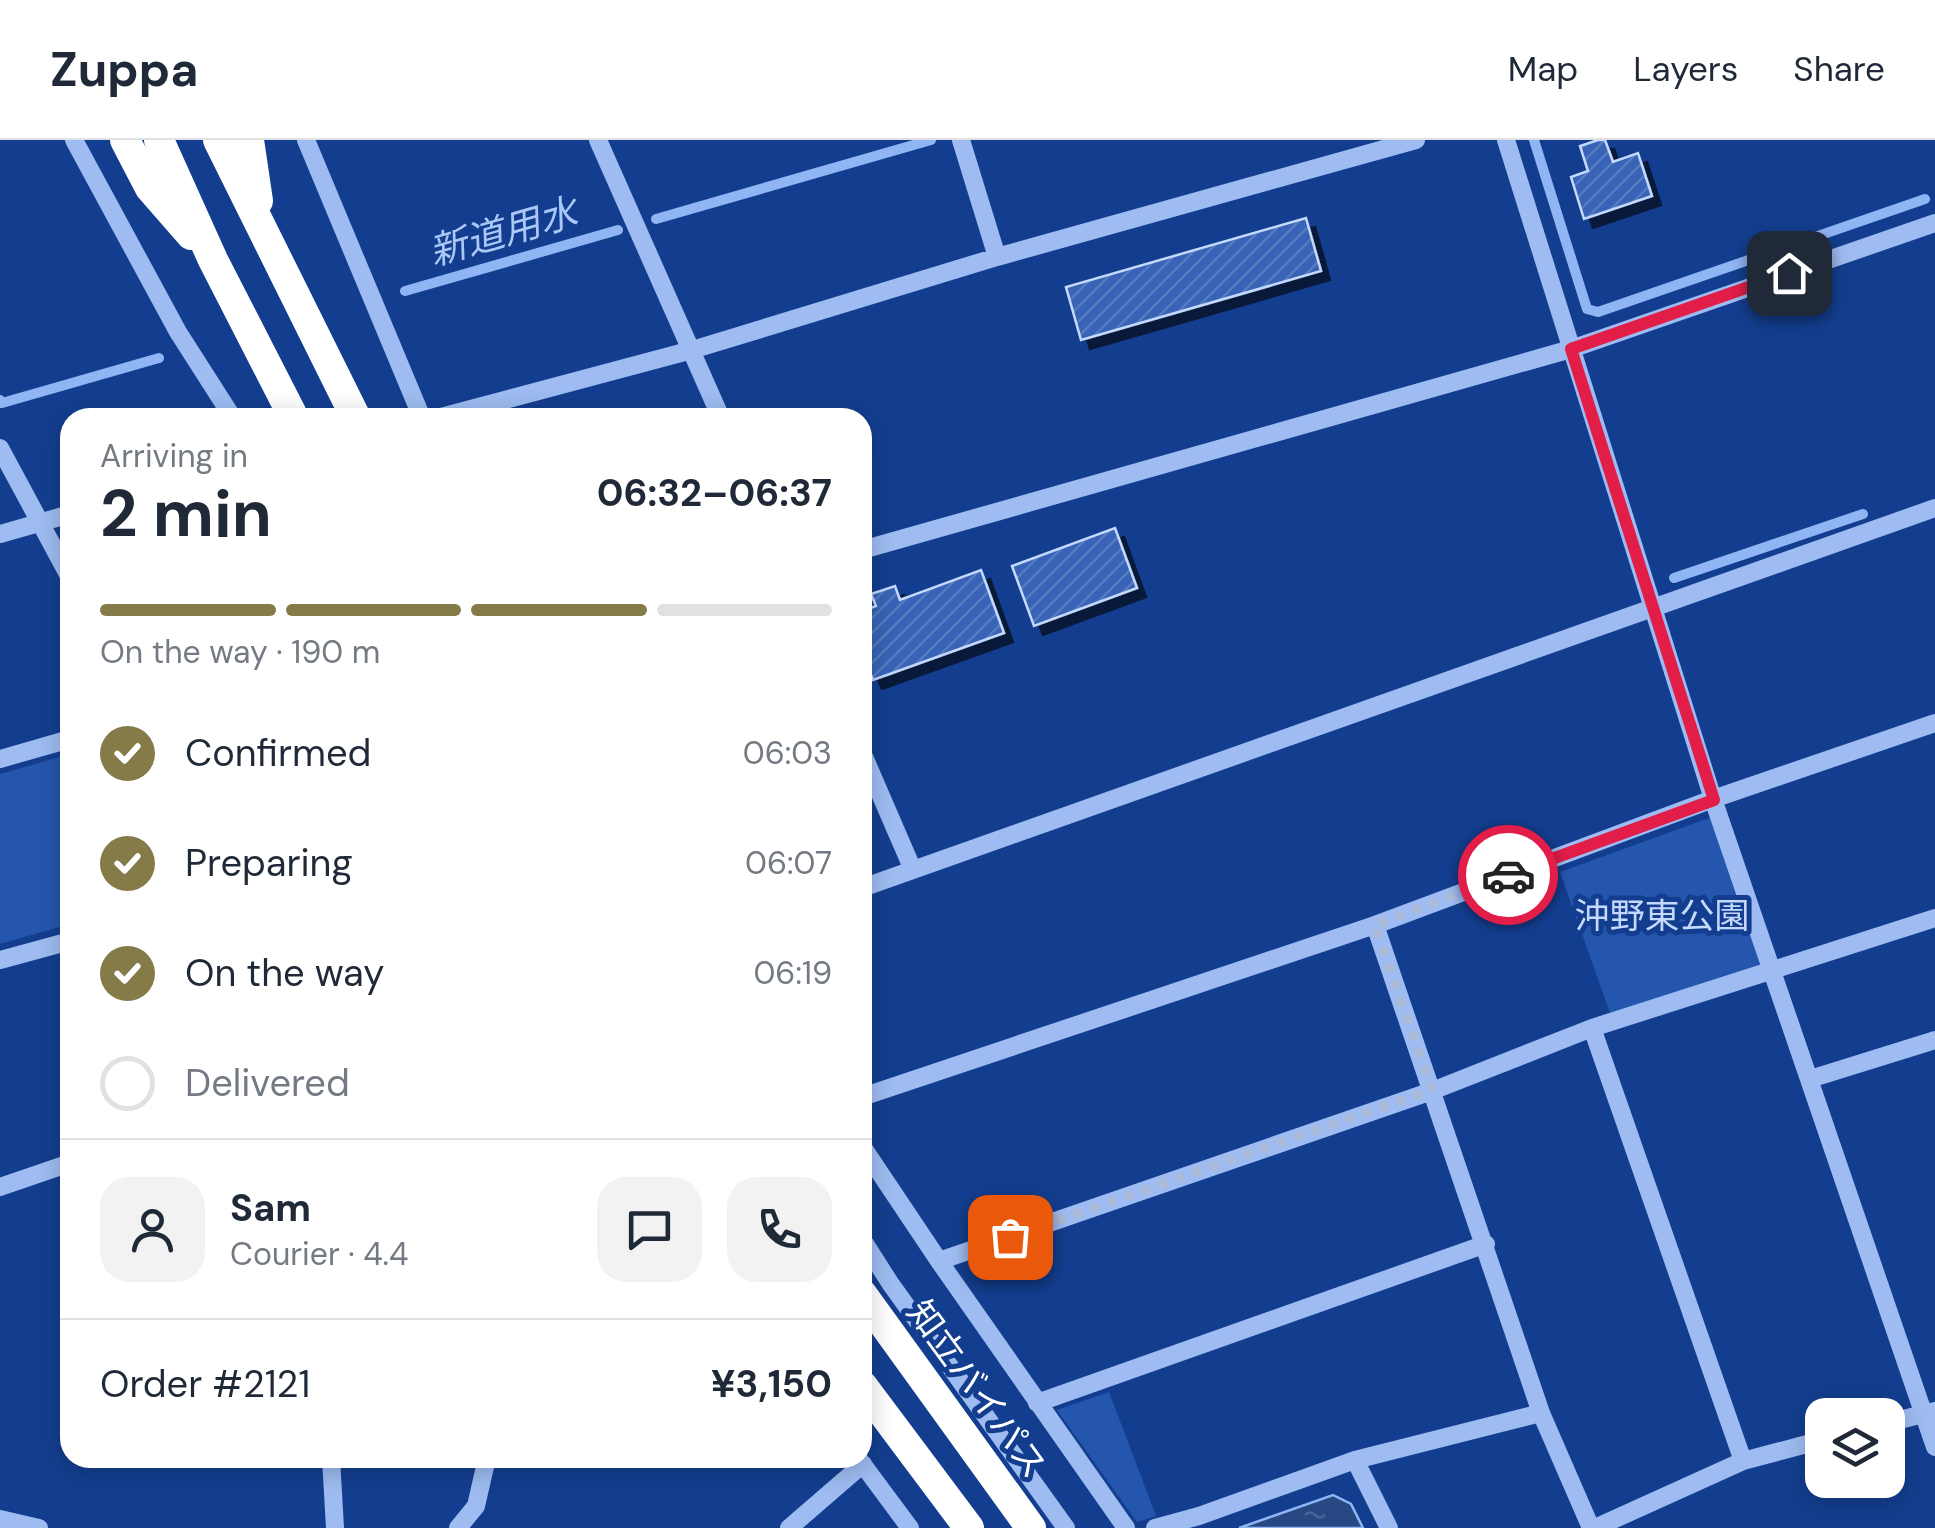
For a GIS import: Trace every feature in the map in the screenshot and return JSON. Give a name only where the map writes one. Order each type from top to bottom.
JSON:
[{"type":"highway","points":[[125,140],[150,188],[212,260]]},
{"type":"highway","points":[[159,140],[212,260],[289,408]]},
{"type":"highway","points":[[218,140],[351,408]]},
{"type":"highway","points":[[249,140],[263,235]]},
{"type":"highway","name":"知立バイパス","points":[[872,1308],[1031,1528]]},
{"type":"highway","points":[[872,1398],[969,1528]]},
{"type":"street","points":[[74,140],[178,332],[226,408]]},
{"type":"street","points":[[306,140],[418,408]]},
{"type":"street","points":[[598,140],[717,408]]},
{"type":"street","points":[[961,140],[996,256]]},
{"type":"street","points":[[474,408],[692,350],[996,256],[1416,140]]},
{"type":"street","points":[[1506,140],[1714,800],[1929,1412],[1935,1447]]},
{"type":"street","points":[[872,547],[1571,349],[1935,223]]},
{"type":"street","points":[[0,448],[60,560]]},
{"type":"street","points":[[872,884],[1935,508]]},
{"type":"street","points":[[0,534],[60,517]]},
{"type":"street","points":[[872,1094],[1375,925],[1935,723]]},
{"type":"street","points":[[0,759],[60,742]]},
{"type":"street","points":[[872,775],[913,870]]},
{"type":"street","points":[[940,1262],[1432,1090],[1592,1028],[1935,918]]},
{"type":"street","points":[[1375,925],[1541,1413],[1593,1528],[1742,1460],[1805,1444]]},
{"type":"street","points":[[0,960],[60,944]]},
{"type":"street","points":[[1592,1028],[1742,1460]]},
{"type":"street","points":[[1810,1080],[1935,1040]]},
{"type":"street","points":[[872,1161],[1126,1528]]},
{"type":"street","points":[[0,1187],[60,1166]]},
{"type":"street","points":[[1037,1403],[1486,1244]]},
{"type":"street","points":[[872,1255],[1066,1528]]},
{"type":"street","points":[[1905,1419],[1929,1412]]},
{"type":"street","points":[[1155,1528],[1355,1460],[1541,1413]]},
{"type":"street","points":[[1355,1460],[1389,1528]]},
{"type":"street","points":[[332,1468],[335,1528]]},
{"type":"street","points":[[458,1528],[476,1506],[485,1468]]},
{"type":"street","points":[[788,1528],[853,1468]]},
{"type":"street","points":[[866,1468],[910,1528]]},
{"type":"street","points":[[0,1520],[39,1528]]},
{"type":"green space","points":[[60,757],[60,927],[0,944],[0,774]]},
{"type":"green space","name":"沖野東公園","points":[[1712,817],[1761,967],[1610,1013],[1560,872]]},
{"type":"green space","points":[[1109,1392],[1156,1516],[1137,1522],[1057,1410]]},
{"type":"water","points":[[1333,1495],[1351,1504],[1363,1528],[1239,1528]]},
{"type":"building","points":[[1605,140],[1613,162],[1638,153],[1652,196],[1584,219],[1571,177],[1588,171],[1580,146]]},
{"type":"building","points":[[1306,218],[1321,271],[1081,340],[1066,287]]},
{"type":"building","points":[[1115,528],[1137,588],[1034,626],[1012,566]]},
{"type":"building","points":[[981,570],[1004,633],[873,680],[872,607],[876,606],[872,594],[895,586],[900,600]]},
{"type":"waterway","name":"新道用水","points":[[656,219],[931,140]]},
{"type":"waterway","name":"新道用水","points":[[1534,140],[1587,309],[1598,312],[1925,199]]},
{"type":"waterway","name":"新道用水","points":[[405,291],[618,230]]},
{"type":"waterway","name":"新道用水","points":[[0,400],[2,403],[159,358]]},
{"type":"waterway","points":[[1674,578],[1863,514]]},
{"type":"way so far","points":[[1010,1237],[1432,1090],[1375,925],[1508,875]]},
{"type":"route","points":[[1508,875],[1714,800],[1571,349],[1789,273]]}]
